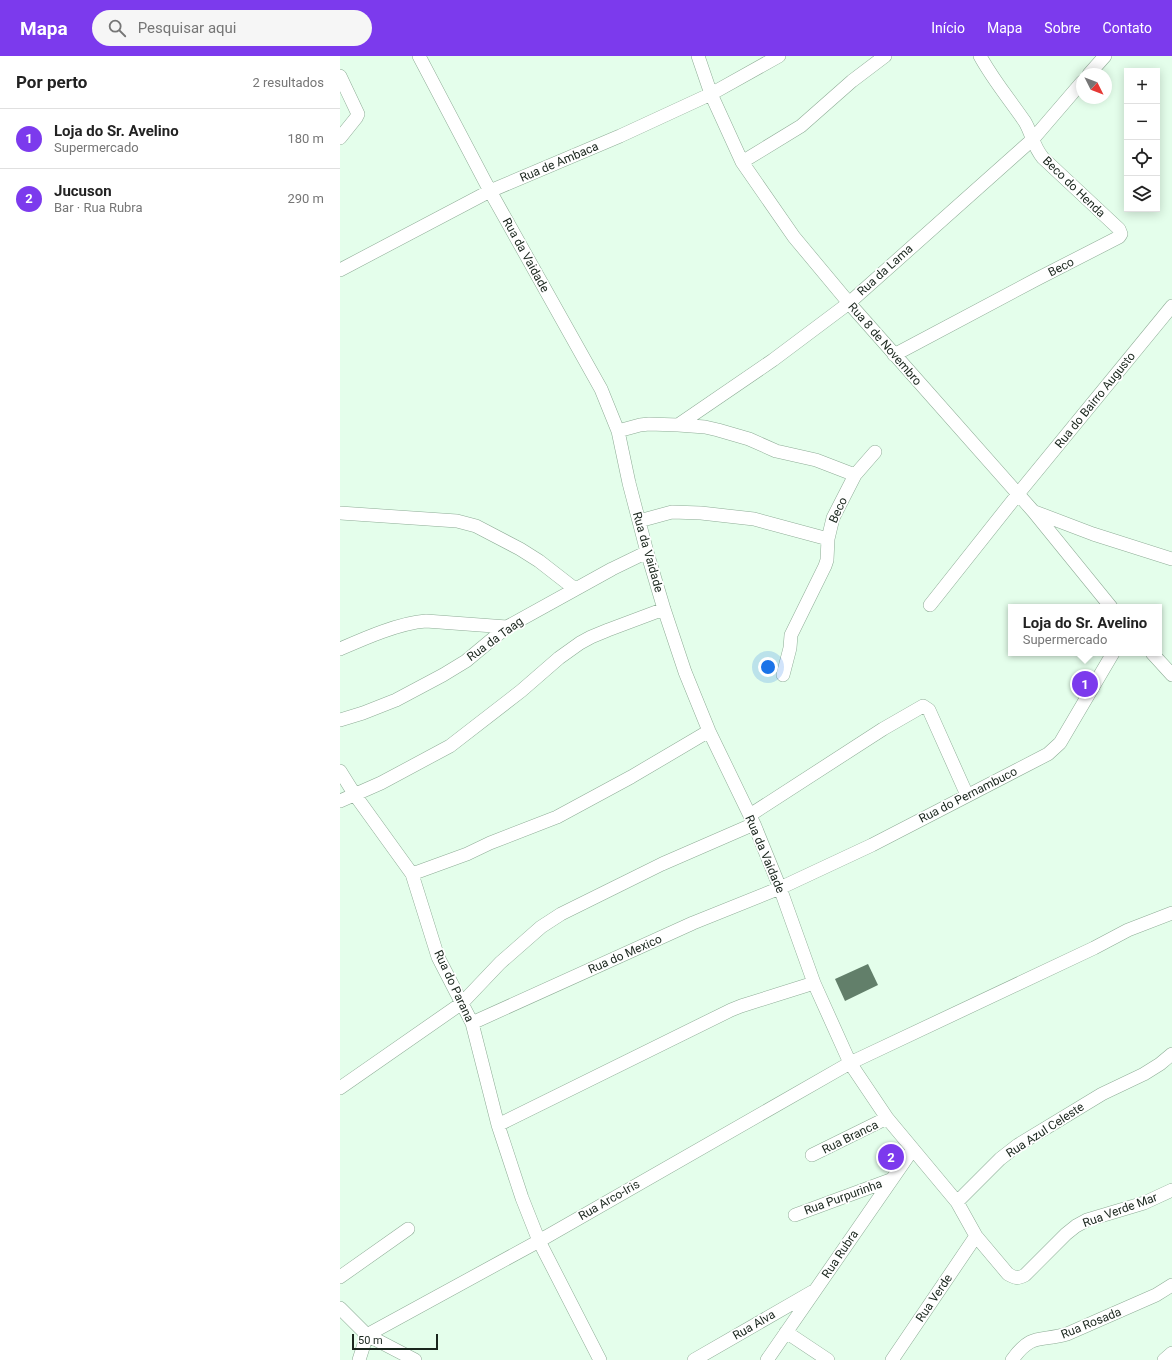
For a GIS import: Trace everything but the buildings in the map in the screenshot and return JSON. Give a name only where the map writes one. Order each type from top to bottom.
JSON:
[{"type":"street","name":"Rua da Vaidade","points":[[420,56],[490,191],[596,379],[618,431],[647,552],[685,672],[709,731],[752,820],[780,888],[814,983],[850,1063],[887,1118],[958,1202],[976,1236],[1008,1274],[1016,1278]]},
{"type":"street","name":"Rua 8 de Novembro","points":[[698,56],[711,94],[742,162],[794,237],[894,355],[1033,511],[1109,604]]},
{"type":"street","name":"Rua de Ambaca","points":[[340,270],[490,191],[620,136],[711,94],[779,56]]},
{"type":"street","points":[[742,162],[801,126],[852,81],[885,56]]},
{"type":"street","name":"Beco do Henda","points":[[980,56],[989,74],[1025,123],[1035,147],[1043,158],[1119,229],[1121,234]]},
{"type":"street","points":[[1094,68],[1105,56]]},
{"type":"street","points":[[340,76],[358,114],[340,138]]},
{"type":"street","name":"Rua da Lama","points":[[678,425],[773,360],[849,303],[1032,139],[1076,89]]},
{"type":"street","name":"Beco","points":[[894,355],[1119,237],[1121,234]]},
{"type":"street","name":"Rua do Bairro Augusto","points":[[930,605],[1018,494],[1172,306]]},
{"type":"street","points":[[618,431],[649,424],[705,427],[749,440],[776,452],[816,460],[855,475]]},
{"type":"street","name":"Beco","points":[[639,521],[672,512],[701,513],[754,520],[828,539],[833,518],[855,475],[875,452]]},
{"type":"street","points":[[1033,511],[1093,534],[1170,556]]},
{"type":"street","points":[[340,513],[457,520],[476,526],[520,549],[539,561],[575,589]]},
{"type":"street","points":[[783,675],[790,648],[791,635],[827,560],[828,539]]},
{"type":"street","name":"Rua da Taag","points":[[340,720],[396,700],[443,675],[466,661],[508,627],[612,569],[647,552]]},
{"type":"street","points":[[340,801],[355,795],[450,746],[521,691],[559,658],[580,643],[664,609]]},
{"type":"street","points":[[340,649],[385,631],[415,622],[426,621],[508,627]]},
{"type":"street","name":"Rua do Pernambuco","points":[[780,888],[872,845],[1054,749],[1060,743],[1111,656]]},
{"type":"street","points":[[1155,656],[1172,675]]},
{"type":"street","points":[[340,1088],[462,1003],[500,963],[541,927],[561,914],[752,820],[883,729],[923,706],[928,710],[967,795]]},
{"type":"street","points":[[412,874],[467,854],[490,843],[557,817],[631,777],[709,731]]},
{"type":"street","name":"Rua do Parana","points":[[340,771],[355,795],[412,874],[438,957],[472,1023],[498,1125],[522,1198],[539,1241],[600,1360]]},
{"type":"street","name":"Rua do Mexico","points":[[472,1023],[693,923],[780,888]]},
{"type":"street","name":"Rua Arco-Iris","points":[[367,1335],[539,1241],[850,1063],[1087,951],[1128,930],[1172,913]]},
{"type":"street","points":[[498,1125],[736,1008],[814,983]]},
{"type":"street","name":"Rua Azul Celeste","points":[[958,1202],[1000,1159],[1018,1145],[1102,1094],[1144,1074],[1172,1054]]},
{"type":"street","name":"Rua Branca","points":[[812,1156],[887,1118]]},
{"type":"street","name":"Rua Rubra","points":[[767,1360],[890,1180],[913,1149]]},
{"type":"street","name":"Rua Purpurinha","points":[[795,1215],[890,1180]]},
{"type":"street","name":"Rua Verde Mar","points":[[1016,1278],[1025,1274],[1076,1226],[1087,1220],[1144,1203],[1172,1190]]},
{"type":"street","points":[[340,1277],[408,1229]]},
{"type":"street","name":"Rua Verde","points":[[892,1360],[976,1236]]},
{"type":"street","name":"Rua Rosada","points":[[1012,1360],[1018,1352],[1033,1340],[1067,1334],[1156,1295],[1172,1285]]},
{"type":"street","name":"Rua Alva","points":[[694,1360],[815,1291]]},
{"type":"street","points":[[340,1308],[367,1335],[415,1360]]},
{"type":"street","points":[[786,1332],[828,1360]]},
{"type":"street","points":[[359,1360],[367,1335]]},
{"type":"street","points":[[1164,1360],[1172,1353]]},
{"type":"place","name":"Loja do Sr. Avelino","points":[[1085,684]]},
{"type":"place","name":"Jucuson","points":[[891,1157]]}]
